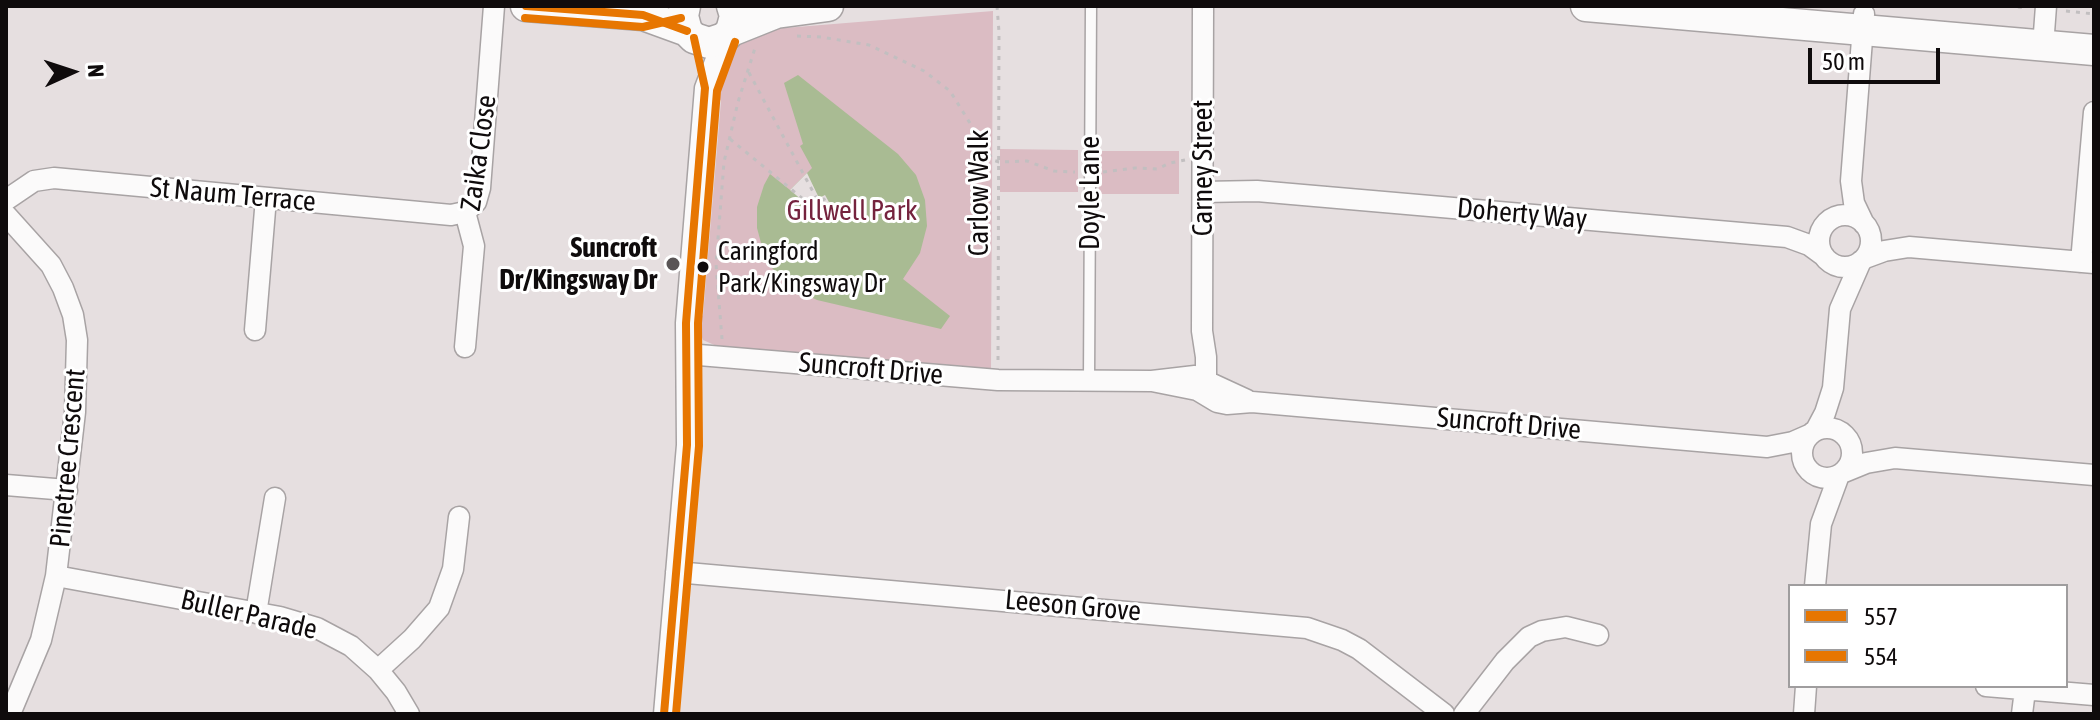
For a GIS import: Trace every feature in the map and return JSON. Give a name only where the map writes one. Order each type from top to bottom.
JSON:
[{"type":"street","name":"Zaika Close","points":[[465,347],[474,246],[465,212],[476,202],[480,188],[494,6]]},
{"type":"street","points":[[526,6],[686,20],[709,43],[737,24],[782,24],[828,6]]},
{"type":"street","name":"Carney Street","points":[[1199,381],[1206,357],[1202,331],[1203,6]]},
{"type":"street","points":[[1586,6],[1864,22],[2044,27],[2094,34]]},
{"type":"street","points":[[1773,6],[1864,22]]},
{"type":"street","points":[[664,714],[687,445],[687,296],[705,88],[686,20]]},
{"type":"street","points":[[1821,524],[1802,449],[1825,413],[1833,388],[1840,309],[1871,243],[1854,203],[1851,181],[1864,22]]},
{"type":"street","points":[[705,88],[737,24]]},
{"type":"street","points":[[2044,27],[2094,50]]},
{"type":"street","points":[[1826,258],[1833,264],[1847,267],[1884,251],[1909,247],[2088,263],[2094,112]]},
{"type":"street","name":"St Naum Terrace","points":[[6,200],[34,181],[54,178],[451,215],[465,212]]},
{"type":"street","points":[[1840,309],[1820,238],[1844,201],[1851,181]]},
{"type":"street","name":"Doherty Way","points":[[1203,186],[1787,237],[1809,245],[1826,258]]},
{"type":"street","points":[[255,330],[266,198]]},
{"type":"street","name":"Pinetree Crescent","points":[[6,215],[51,265],[73,315],[77,340],[67,490],[56,576],[41,640],[10,714]]},
{"type":"street","points":[[1831,220],[1846,215],[1909,247]]},
{"type":"street","name":"Doherty Way","points":[[1787,237],[1831,220]]},
{"type":"street","name":"Suncroft Drive","points":[[687,354],[998,380],[1199,381],[1252,402],[1767,447],[1793,442],[1812,432]]},
{"type":"street","points":[[1815,584],[1821,524],[1853,451],[1837,415],[1833,388]]},
{"type":"street","points":[[1812,432],[1830,427],[1895,458]]},
{"type":"street","name":"Suncroft Drive","points":[[1767,447],[1807,468]]},
{"type":"street","points":[[1807,468],[1823,478],[1866,463],[1895,458],[2094,475]]},
{"type":"street","points":[[6,485],[67,490]]},
{"type":"street","points":[[256,613],[275,498]]},
{"type":"street","points":[[378,670],[412,639],[439,608],[453,569],[459,517]]},
{"type":"street","name":"Leeson Grove","points":[[676,572],[1307,628],[1359,649],[1444,714]]},
{"type":"street","name":"Buller Parade","points":[[56,576],[297,621],[317,628],[351,646],[378,670],[409,714]]},
{"type":"street","points":[[1464,714],[1505,661],[1529,637],[1542,631],[1566,627],[1598,635]]},
{"type":"street","points":[[1804,714],[1806,688]]},
{"type":"street","points":[[2006,688],[2094,695]]},
{"type":"street","points":[[2022,714],[2025,690]]},
{"type":"lane","name":"Doyle Lane","points":[[1089,380],[1091,6]]},
{"type":"path","name":"Carlow Walk","points":[[997,6],[998,380]]},
{"type":"path","points":[[729,138],[825,217],[827,205],[824,199],[818,201],[747,69],[737,24]]},
{"type":"path","points":[[782,24],[821,37],[869,45],[924,71],[950,91],[993,160],[999,162]]},
{"type":"path","points":[[721,356],[716,264],[729,138],[747,69]]},
{"type":"green space","name":"Gillwell Park","points":[[993,11],[991,369],[719,347],[703,340],[698,321],[703,315],[721,101],[717,94],[723,56],[748,31]]},
{"type":"green space","points":[[1000,149],[1078,150],[1078,192],[1000,192]]},
{"type":"green space","points":[[1099,151],[1179,151],[1179,194],[1099,194]]},
{"type":"shaded area","points":[[798,75],[898,154],[916,175],[925,200],[927,226],[920,253],[903,279],[950,316],[941,329],[817,300],[792,288],[771,267],[757,228],[757,207],[764,185],[770,174],[790,190],[812,168],[800,146],[803,144],[784,83]]},
{"type":"pier","points":[[807,173],[819,198],[825,195],[830,204],[829,223],[790,190]]},
{"type":"transit line","name":"557","points":[[526,6],[643,15],[687,31]]},
{"type":"transit line","name":"554","points":[[525,18],[643,27],[681,18]]},
{"type":"transit line","name":"557","points":[[664,714],[687,445],[686,323],[705,88],[694,38]]},
{"type":"transit line","name":"554","points":[[676,714],[699,446],[698,323],[717,91],[735,42]]},
{"type":"place","name":"Suncroft Dr/Kingsway Dr","points":[[673,264]]},
{"type":"place","name":"Caringford Park/Kingsway Dr","points":[[703,267]]}]
